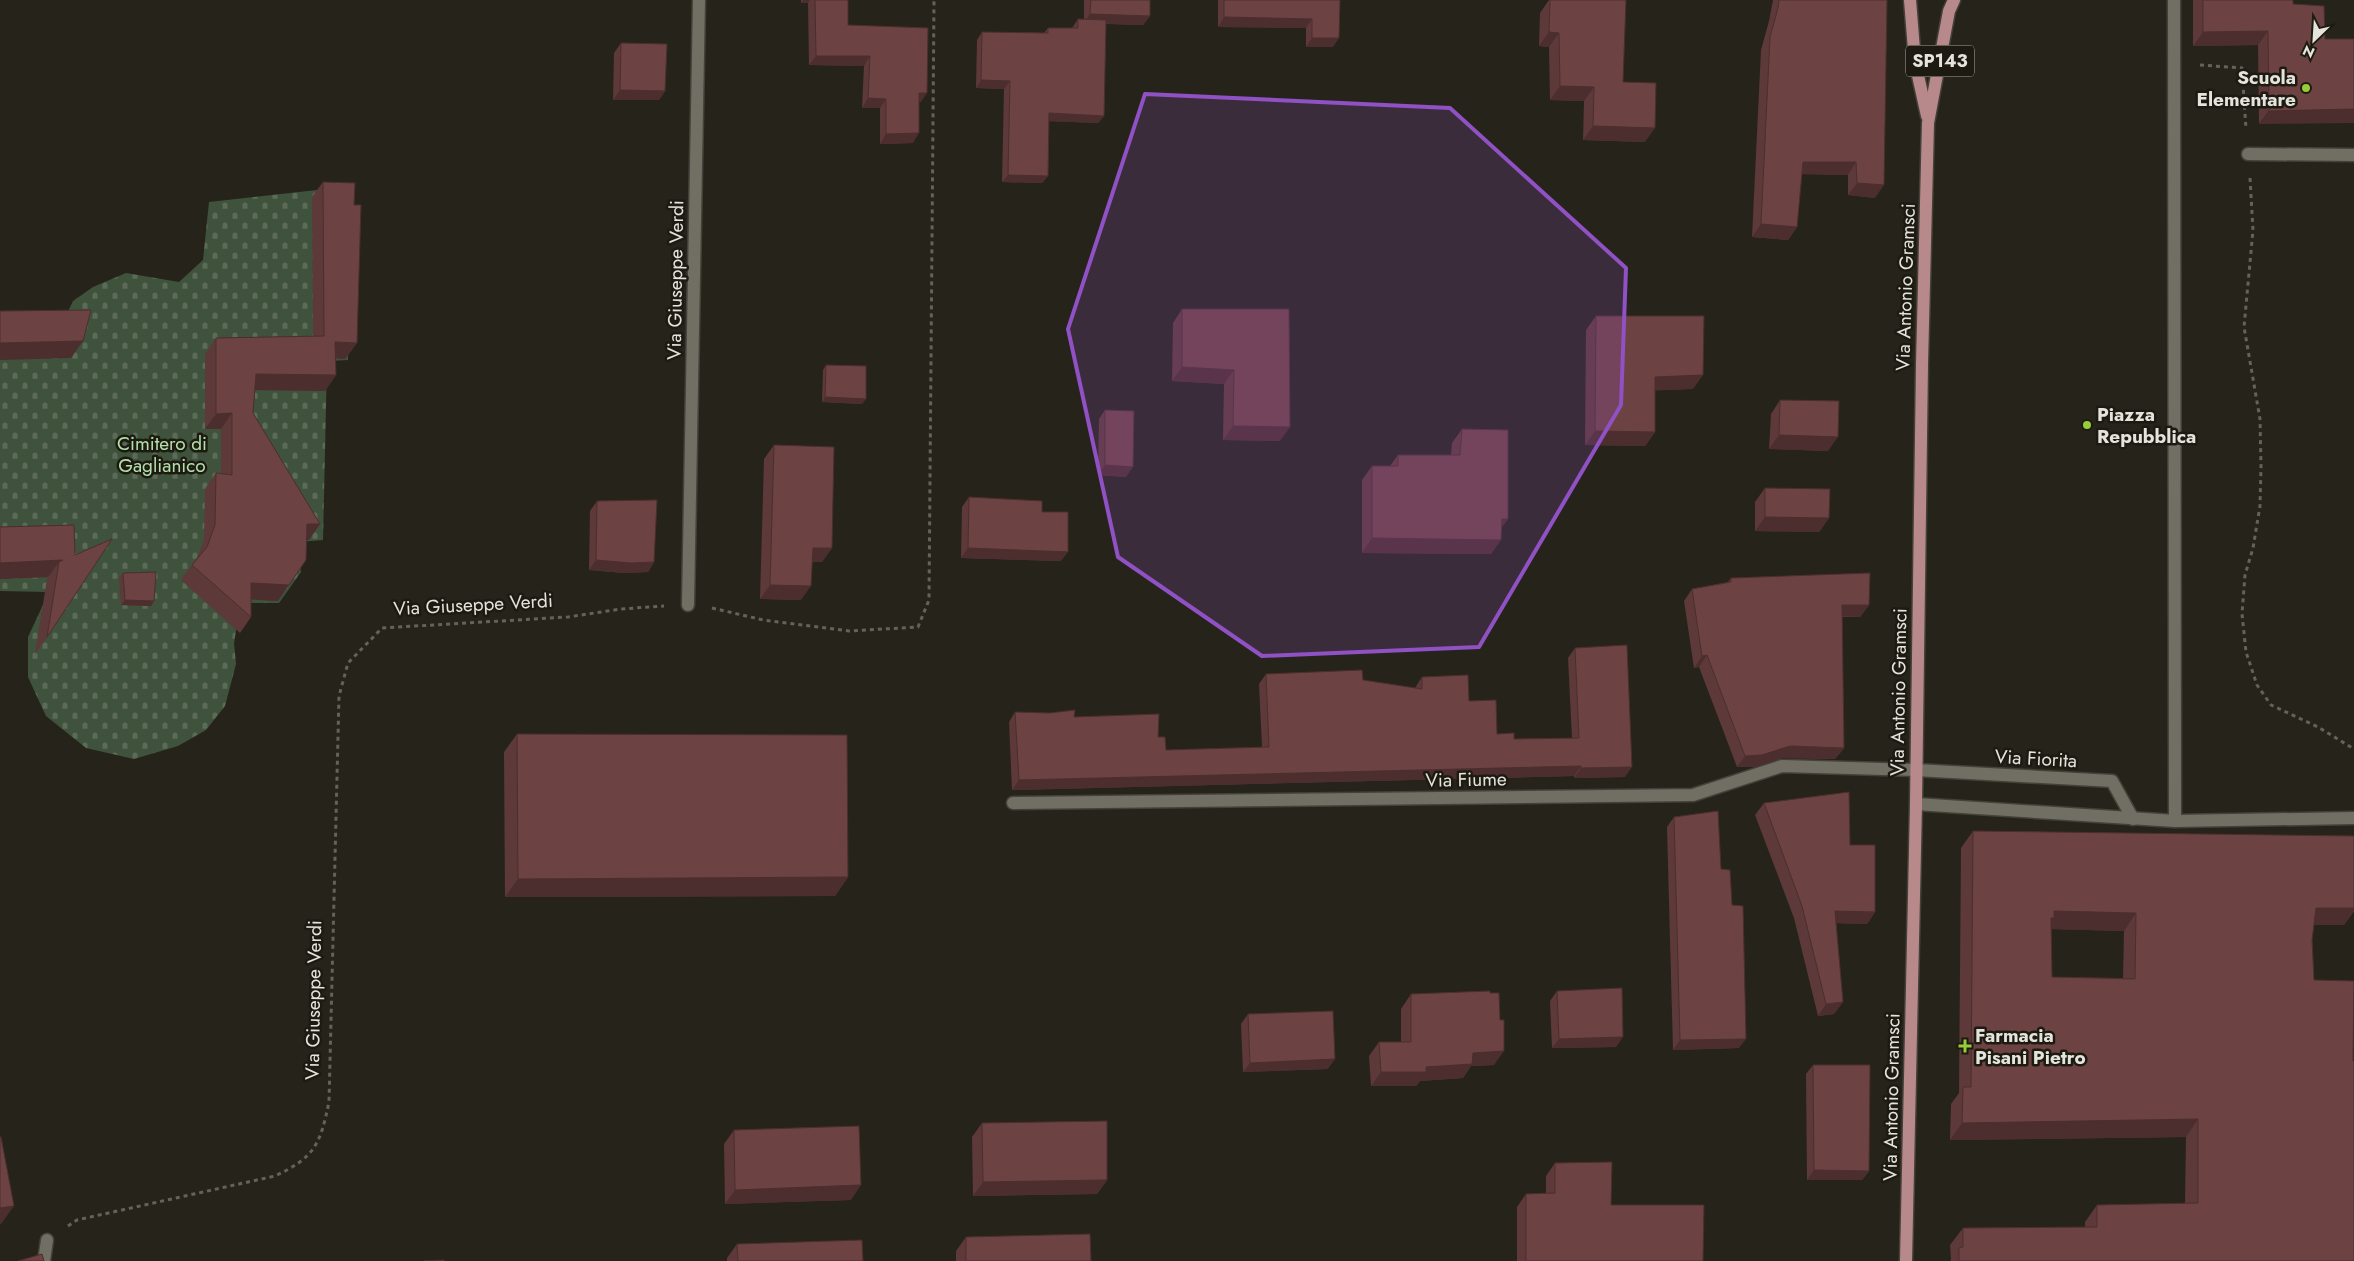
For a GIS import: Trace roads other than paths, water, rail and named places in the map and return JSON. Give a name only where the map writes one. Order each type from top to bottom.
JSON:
[{"type":"main road","name":"Via Antonio Gramsci","points":[[1910,0],[1915,62],[1928,123]]},
{"type":"main road","name":"Via Antonio Gramsci","points":[[1906,1261],[1928,123],[1949,11],[1954,0]]},
{"type":"street","name":"Via Giuseppe Verdi","points":[[688,605],[699,0]]},
{"type":"street","points":[[2174,0],[2175,821]]},
{"type":"street","points":[[2248,154],[2354,155]]},
{"type":"street","name":"Via Fiume","points":[[1013,803],[1693,795],[1782,766],[1916,770]]},
{"type":"street","name":"Via Fiorita","points":[[1916,770],[2112,781],[2133,819]]},
{"type":"street","points":[[1916,804],[2175,821],[2354,818]]},
{"type":"street","points":[[44,1261],[47,1240]]},
{"type":"place","name":"Scuola Elementare","points":[[2306,88]]},
{"type":"place","name":"Piazza Repubblica","points":[[2087,425]]},
{"type":"place","name":"Farmacia Pisani Pietro","points":[[1965,1046]]},
{"type":"park label","name":"Cimitero di Gaglianico","points":[[162,454]]}]
